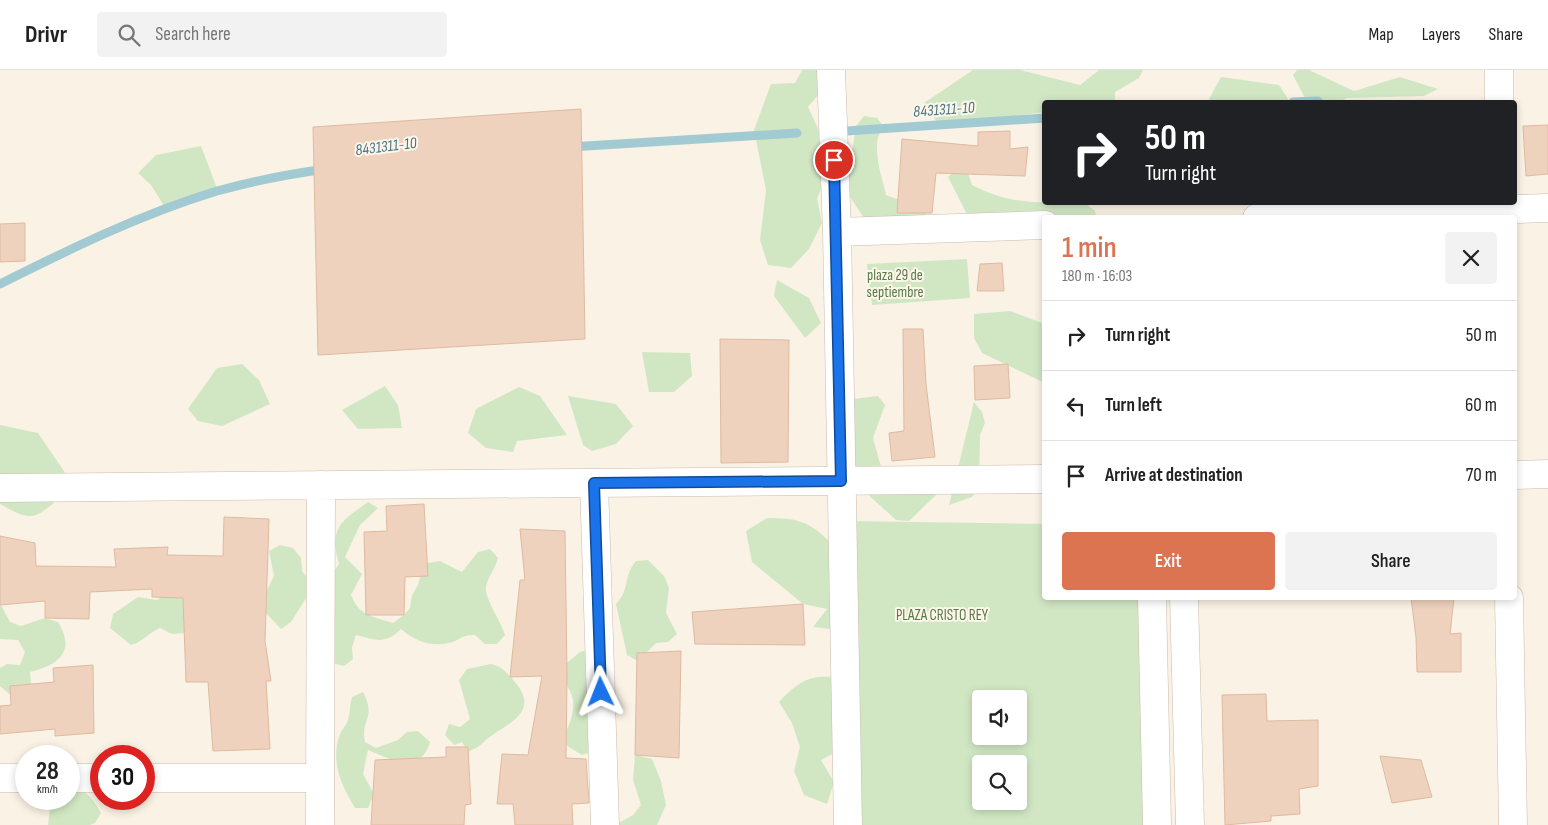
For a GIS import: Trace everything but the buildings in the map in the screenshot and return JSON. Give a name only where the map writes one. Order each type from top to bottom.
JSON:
[{"type":"street","points":[[831,70],[837,232],[848,825]]},
{"type":"street","points":[[1499,70],[1500,100]]},
{"type":"street","points":[[1348,215],[1548,208]]},
{"type":"street","points":[[837,232],[1042,225]]},
{"type":"street","points":[[1517,474],[1548,474]]},
{"type":"street","points":[[0,488],[1042,479]]},
{"type":"street","points":[[594,483],[605,825]]},
{"type":"street","points":[[320,825],[321,485]]},
{"type":"street","points":[[1152,600],[1157,825]]},
{"type":"street","points":[[1184,600],[1190,825]]},
{"type":"street","points":[[1509,600],[1513,825]]},
{"type":"street","points":[[0,778],[15,778]]},
{"type":"street","points":[[155,778],[320,778]]},
{"type":"green space","points":[[802,70],[839,70],[808,107],[834,163],[817,198],[822,223],[809,249],[791,268],[768,265],[760,240],[766,190],[754,130],[771,84],[795,83]]},
{"type":"green space","points":[[973,70],[1020,70],[1080,85],[1099,70],[1143,70],[1139,78],[1115,92],[1115,100],[1042,100],[1042,112],[956,124],[949,127],[938,124],[924,103]]},
{"type":"green space","points":[[1297,70],[1309,70],[1354,91],[1400,77],[1438,89],[1424,96],[1306,100],[1293,75]]},
{"type":"green space","points":[[1221,77],[1279,85],[1289,100],[1209,100]]},
{"type":"green space","points":[[864,116],[877,118],[884,127],[877,142],[877,151],[886,195],[921,208],[936,227],[868,224],[846,191],[856,126]]},
{"type":"green space","points":[[201,146],[218,191],[179,204],[164,206],[151,185],[138,173],[156,155]]},
{"type":"green space","points":[[964,161],[972,185],[987,192],[1014,200],[1042,202],[1042,205],[1088,205],[1095,211],[1096,215],[1042,215],[1042,219],[976,232],[948,177]]},
{"type":"green space","name":"plaza 29 de septiembre","points":[[967,259],[970,298],[872,305],[867,264]]},
{"type":"green space","points":[[777,280],[809,298],[821,323],[805,338],[774,296]]},
{"type":"green space","points":[[1010,311],[1042,323],[1042,382],[982,353],[974,338],[974,314]]},
{"type":"green space","points":[[642,352],[690,353],[692,376],[674,392],[649,392]]},
{"type":"green space","points":[[242,364],[259,380],[270,404],[222,426],[198,421],[188,409],[217,368]]},
{"type":"green space","points":[[385,386],[398,405],[402,428],[358,429],[342,410]]},
{"type":"green space","points":[[519,387],[540,396],[567,435],[517,441],[513,452],[486,448],[468,433],[476,409]]},
{"type":"green space","points":[[568,396],[616,404],[633,426],[616,444],[592,451],[583,445]]},
{"type":"green space","points":[[878,396],[885,405],[873,438],[883,474],[938,493],[909,521],[896,520],[864,491],[843,445],[853,399]]},
{"type":"green space","points":[[974,402],[982,412],[985,423],[980,435],[979,487],[972,497],[949,505]]},
{"type":"green space","points":[[0,425],[38,433],[72,483],[60,504],[64,495],[40,513],[28,516],[0,504]]},
{"type":"green space","points":[[368,502],[378,508],[360,525],[345,557],[362,574],[351,595],[358,608],[368,615],[393,623],[410,608],[412,595],[418,585],[421,573],[428,563],[440,561],[462,572],[478,552],[490,549],[498,558],[487,583],[486,592],[505,635],[497,644],[485,644],[475,635],[466,636],[449,643],[436,644],[418,640],[401,629],[390,637],[380,640],[356,635],[352,647],[353,659],[344,666],[332,663],[332,574],[339,564],[335,542],[336,534],[339,527],[350,515]]},
{"type":"green space","name":"PLAZA CRISTO REY","points":[[767,518],[802,522],[816,529],[830,542],[846,521],[1042,524],[1042,600],[1145,600],[1149,825],[851,825],[843,748],[821,760],[834,782],[827,804],[804,795],[794,771],[800,747],[792,723],[779,702],[795,687],[809,679],[817,677],[847,678],[838,630],[813,627],[827,609],[803,604],[752,562],[746,531]]},
{"type":"green space","points":[[280,545],[293,548],[301,558],[302,571],[309,580],[310,592],[291,622],[281,629],[264,611],[263,598],[274,576],[269,551]]},
{"type":"green space","points":[[648,560],[664,576],[669,588],[666,613],[677,634],[668,642],[656,643],[638,661],[627,655],[616,604],[621,598],[629,573],[636,561]]},
{"type":"green space","points":[[168,592],[188,599],[185,633],[172,634],[160,628],[131,645],[110,628],[113,614],[138,597],[157,600]]},
{"type":"green space","points":[[0,603],[10,622],[21,626],[45,618],[58,622],[65,641],[65,649],[62,655],[49,665],[30,672],[31,684],[14,698],[0,686],[0,668],[7,664],[20,665],[25,652],[18,640],[0,639]]},
{"type":"green space","points":[[592,649],[614,694],[617,706],[615,720],[595,751],[582,755],[561,742],[571,720],[573,702],[561,668],[580,652]]},
{"type":"green space","points":[[491,664],[502,669],[515,682],[522,693],[523,709],[512,722],[468,752],[462,742],[454,745],[445,735],[449,724],[460,727],[470,719],[459,680],[467,669]]},
{"type":"green space","points":[[363,692],[369,708],[364,734],[365,742],[376,748],[398,740],[407,732],[418,731],[430,742],[419,759],[412,762],[395,760],[368,750],[363,774],[374,794],[368,808],[355,808],[341,782],[336,754],[340,734],[347,724],[352,697]]},
{"type":"green space","points":[[635,755],[652,759],[661,781],[666,805],[657,825],[615,825],[633,815],[641,805],[633,780]]},
{"type":"green space","points":[[80,789],[90,797],[90,810],[99,810],[101,813],[95,823],[90,825],[48,825],[50,810],[80,810]]},
{"type":"waterway","name":"8431311-10","points":[[846,131],[1042,118]]},
{"type":"waterway","name":"8431311-10","points":[[570,147],[797,133]]},
{"type":"waterway","name":"8431311-10","points":[[0,284],[106,233],[189,200],[258,181],[326,169]]},
{"type":"route","points":[[601,692],[594,483],[841,481],[834,160]]}]
